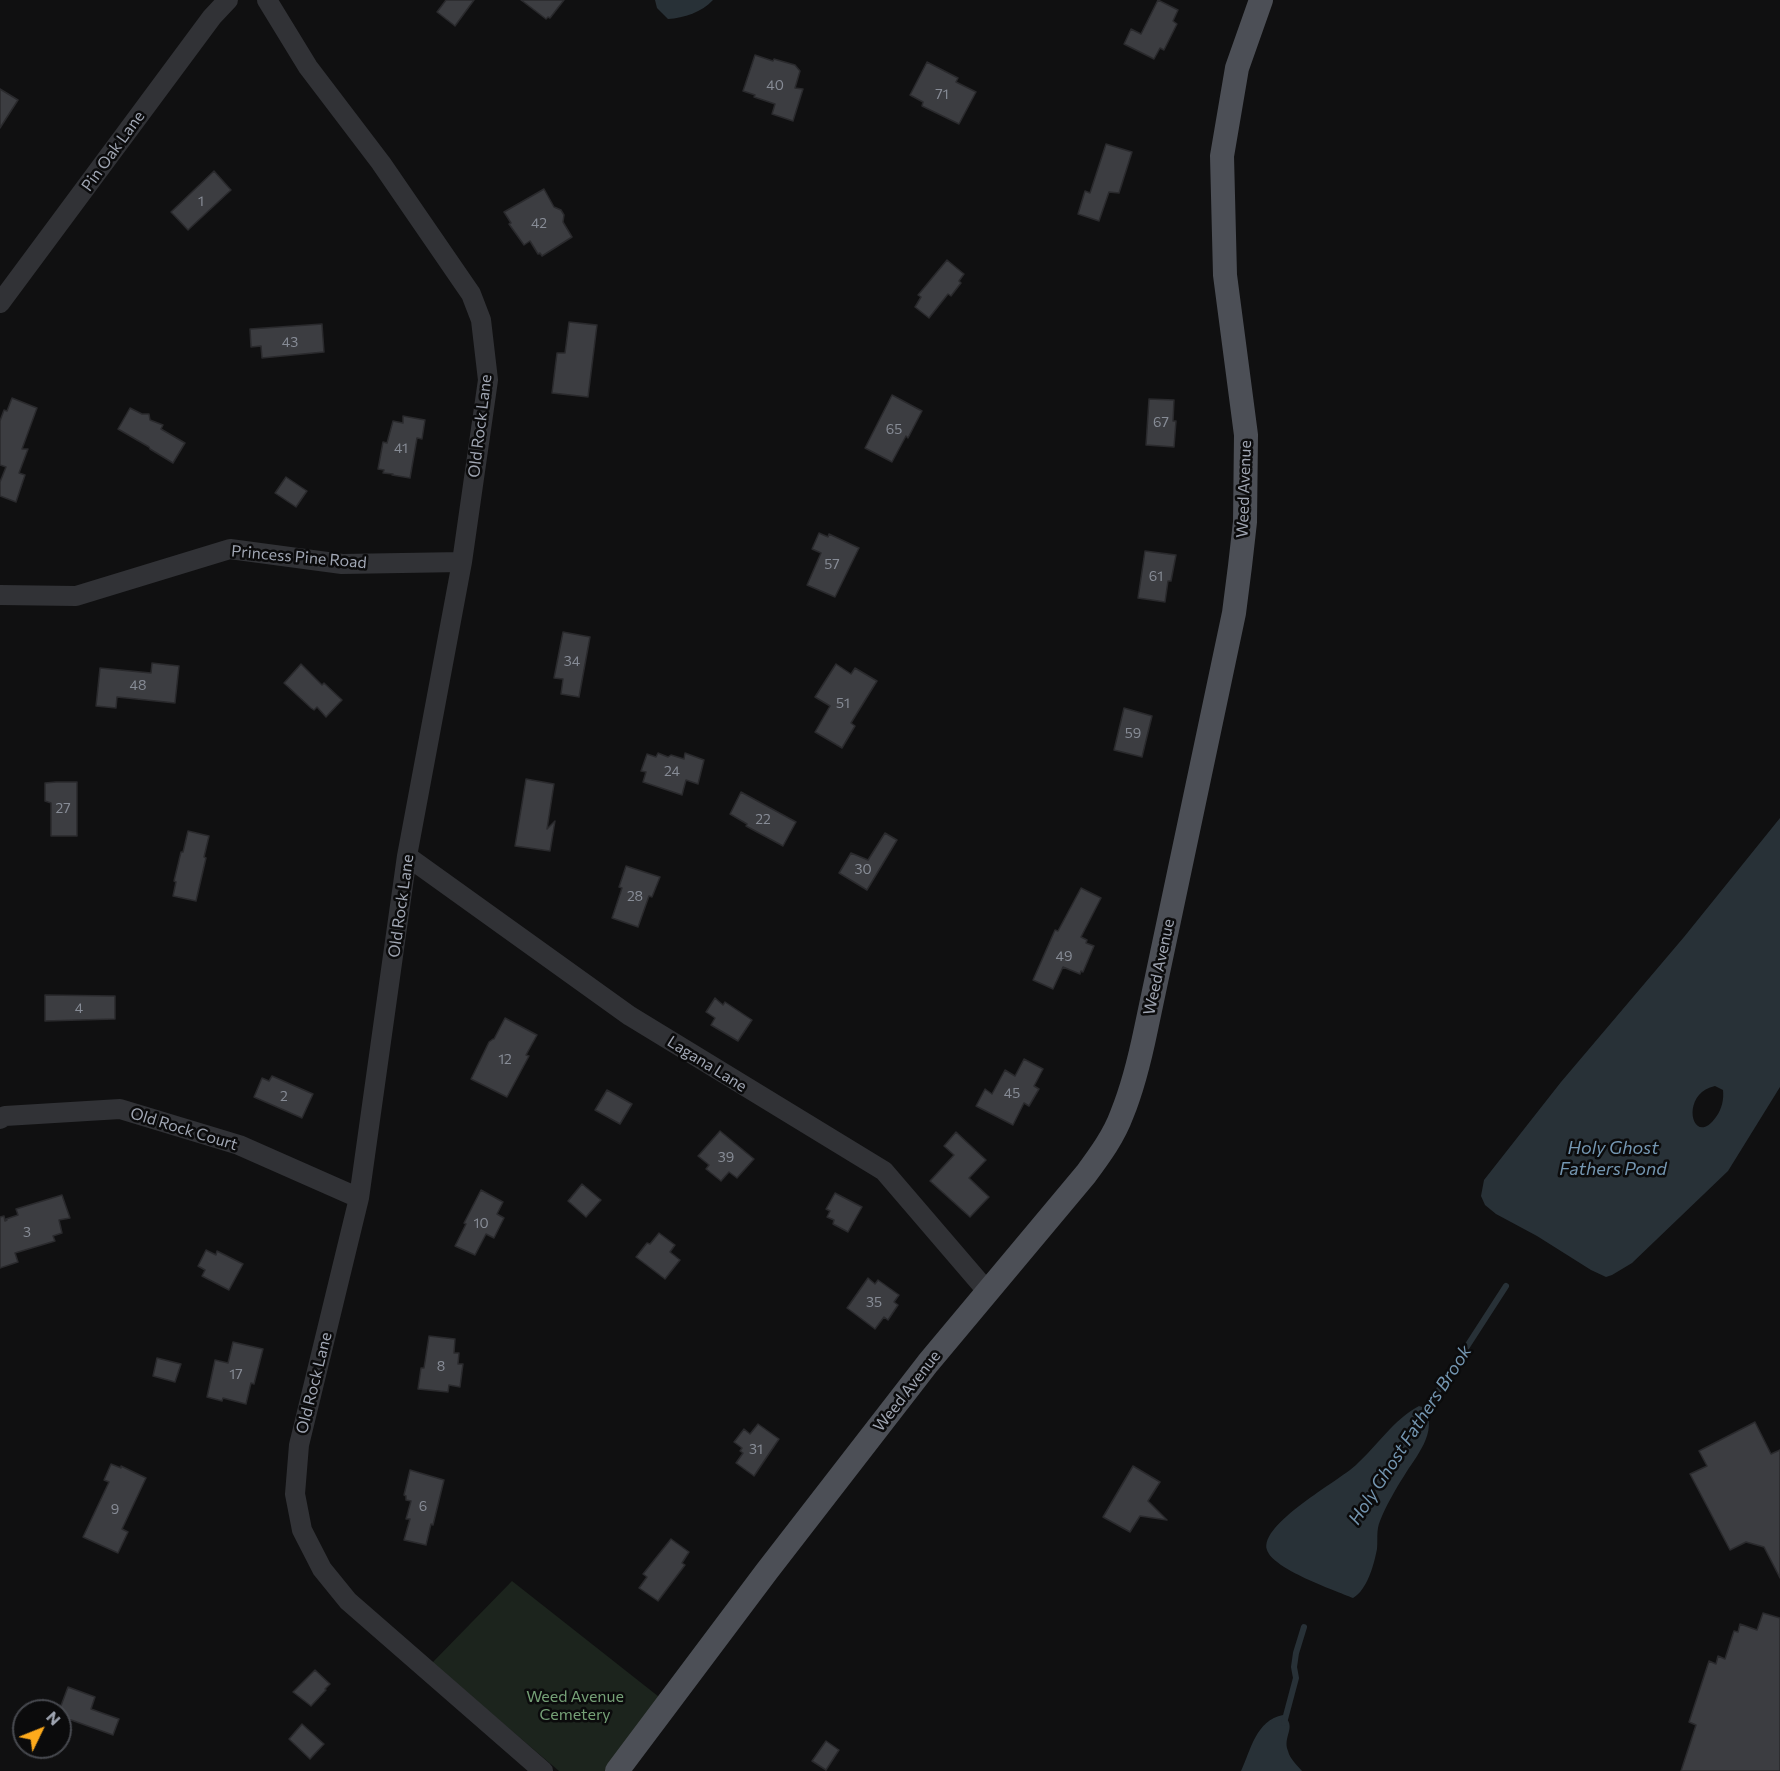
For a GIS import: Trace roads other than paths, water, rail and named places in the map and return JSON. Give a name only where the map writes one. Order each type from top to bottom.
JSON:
[{"type":"main road","name":"Weed Avenue","points":[[617,1771],[767,1571],[928,1363],[987,1290],[1057,1210],[1104,1148],[1122,1116],[1149,1018],[1234,614],[1240,566],[1245,522],[1246,435],[1225,275],[1222,156],[1237,68],[1261,0]]},
{"type":"street","name":"Pin Oak Lane","points":[[0,303],[212,17],[228,0]]},
{"type":"street","name":"Old Rock Lane","points":[[267,0],[308,67],[381,163],[471,294],[481,320],[488,380],[462,562],[408,856],[359,1198],[299,1444],[295,1494],[302,1530],[322,1569],[348,1601],[543,1771]]},
{"type":"street","name":"Princess Pine Road","points":[[0,595],[76,596],[230,549],[342,564],[462,562]]},
{"type":"street","name":"Lagana Lane","points":[[408,856],[630,1016],[884,1171],[987,1290]]},
{"type":"street","name":"Old Rock Court","points":[[0,1119],[4,1116],[120,1110],[239,1145],[359,1198]]},
{"type":"water","points":[[655,0],[713,0],[692,14],[668,19],[657,8]]},
{"type":"water","name":"Holy Ghost Fathers Pond","points":[[1780,818],[1780,1087],[1728,1171],[1632,1263],[1606,1277],[1496,1214],[1485,1205],[1481,1196],[1484,1180],[1561,1082],[1684,937]],"holes":[[[1715,1086],[1723,1090],[1722,1104],[1716,1117],[1708,1125],[1701,1127],[1696,1124],[1693,1117],[1696,1099],[1703,1091]]]},
{"type":"water","points":[[1419,1406],[1425,1408],[1428,1417],[1427,1435],[1382,1515],[1372,1569],[1358,1594],[1353,1598],[1319,1584],[1292,1571],[1272,1557],[1267,1550],[1268,1540],[1275,1528],[1302,1504],[1356,1465],[1393,1426]]},
{"type":"water","points":[[1283,1715],[1290,1728],[1287,1741],[1289,1754],[1302,1771],[1241,1771],[1260,1729],[1274,1718]]},
{"type":"waterway","name":"Holy Ghost Fathers Brook","points":[[1422,1416],[1506,1286]]},
{"type":"waterway","name":"Holy Ghost Fathers Brook","points":[[1284,1723],[1296,1678],[1294,1667],[1296,1653],[1304,1627]]},
{"type":"park label","name":"Weed Avenue Cemetery","points":[[575,1706]]}]
